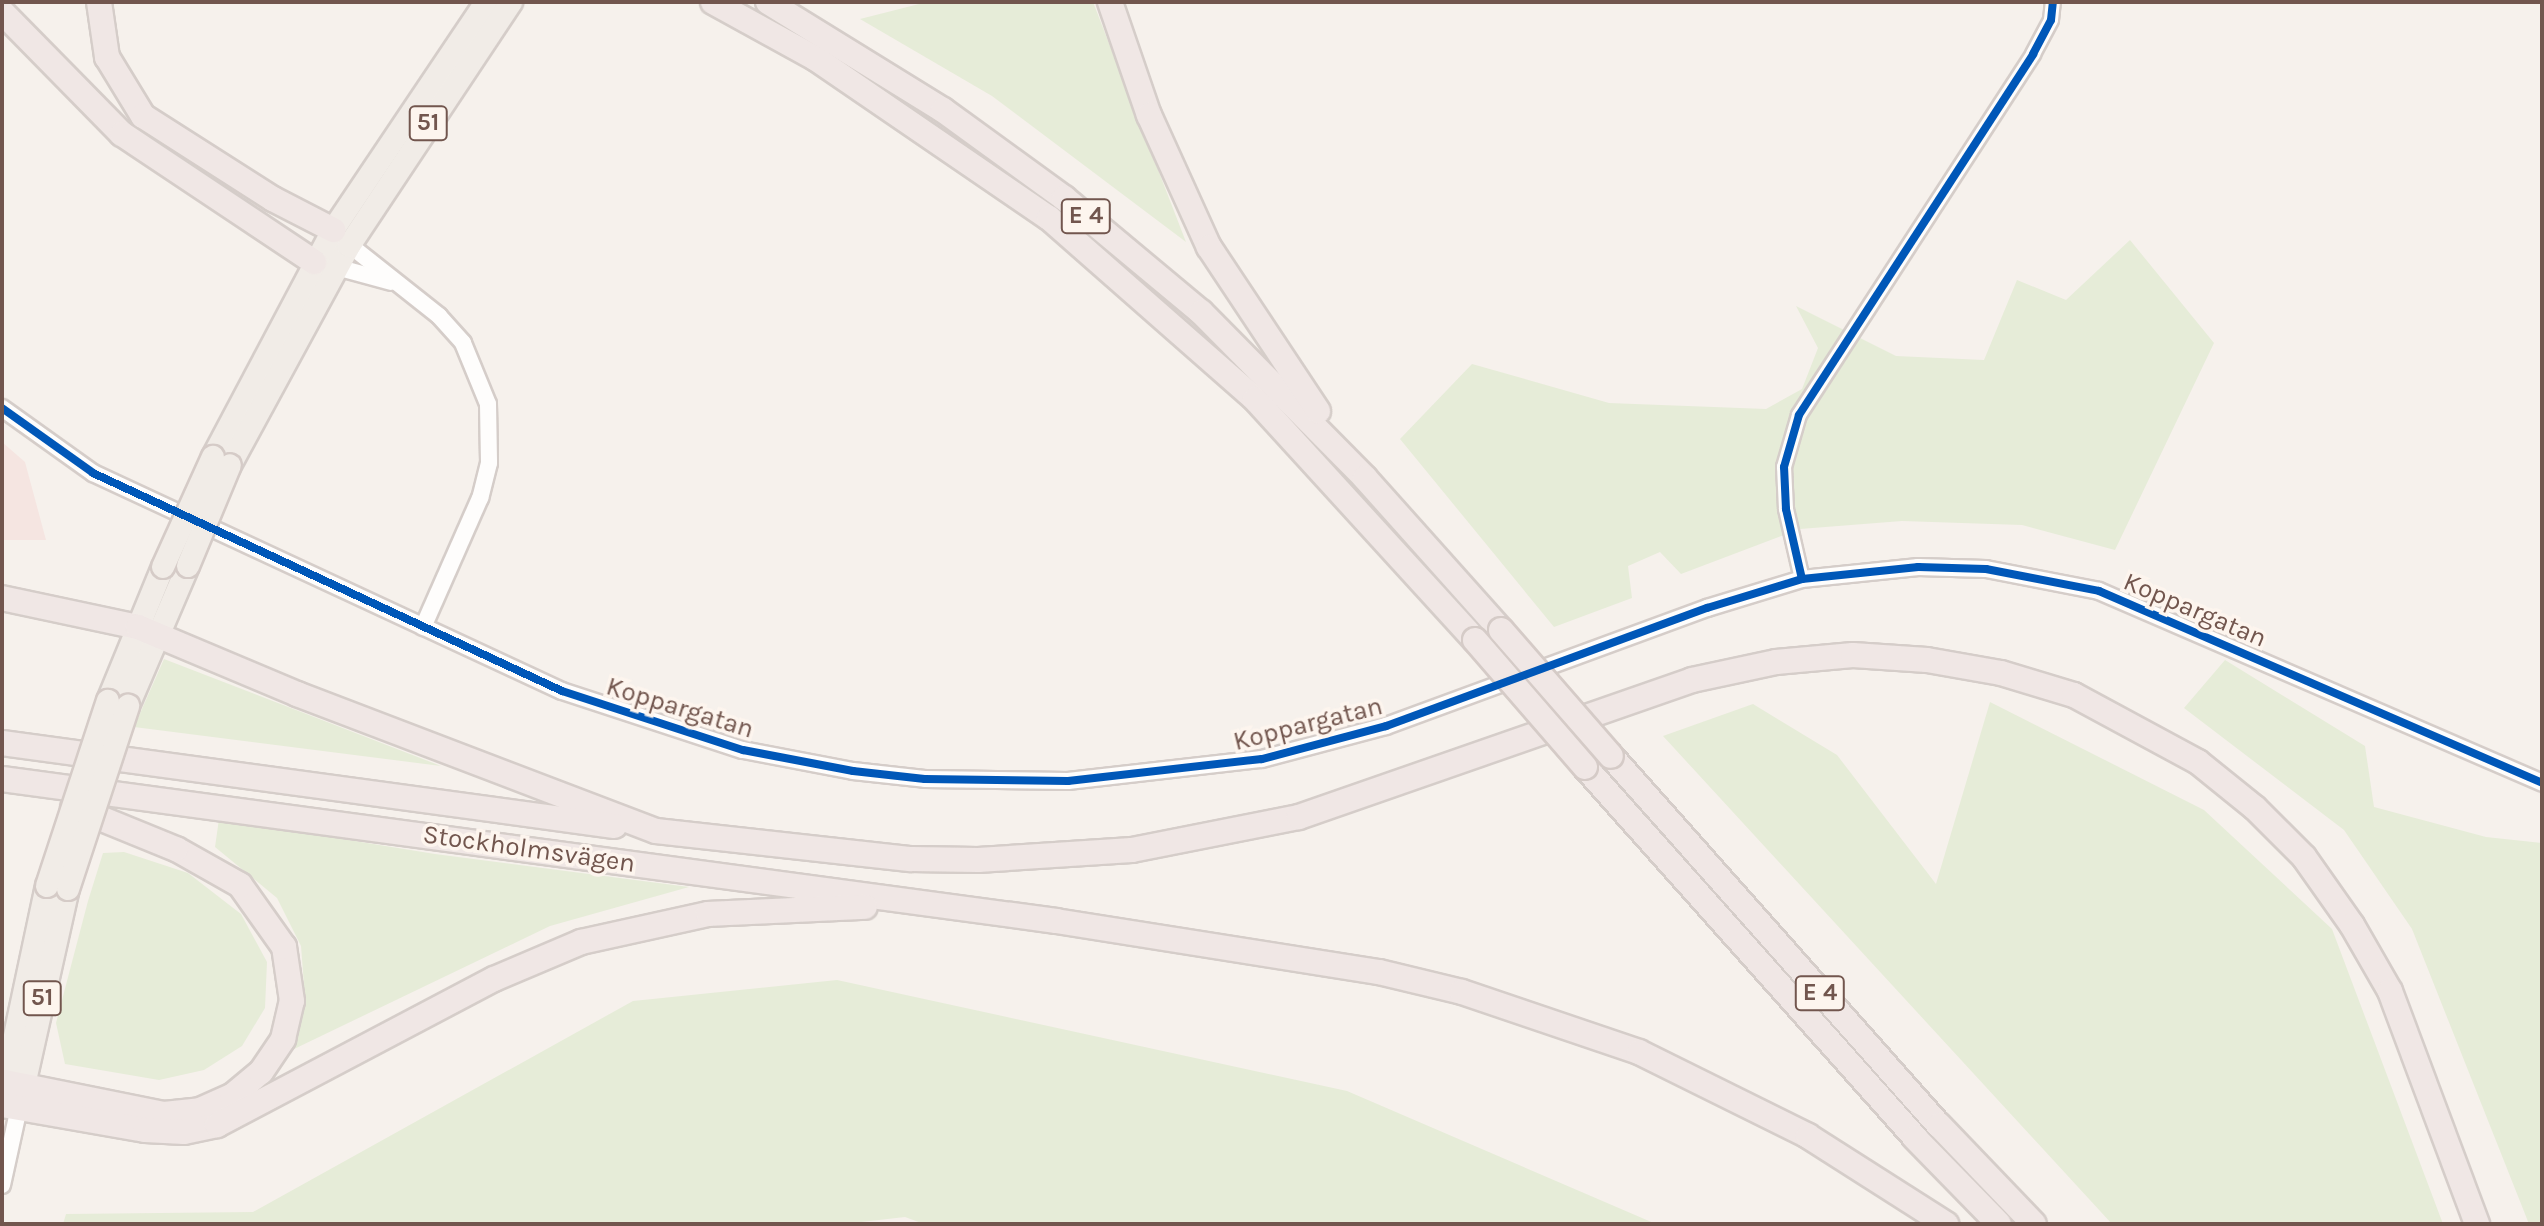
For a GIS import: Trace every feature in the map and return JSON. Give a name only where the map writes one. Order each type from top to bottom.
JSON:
[{"type":"highway","points":[[99,2],[107,57],[143,116],[273,199],[341,238]]},
{"type":"highway","name":"E 4","points":[[713,2],[815,58],[932,133],[1061,228],[1255,399],[1475,640],[1905,1127],[1999,1224]]},
{"type":"highway","name":"E 4","points":[[768,2],[943,110],[1064,198],[1201,312],[1365,478],[1939,1125],[2034,1224]]},
{"type":"highway","points":[[1110,2],[1149,115],[1209,247],[1365,478]]},
{"type":"highway","points":[[2,12],[122,134],[326,264]]},
{"type":"highway","points":[[2,598],[148,631],[656,831],[911,859],[994,860],[1132,850],[1299,817],[1692,680],[1776,662],[1853,655],[1927,660],[2001,673],[2074,695],[2198,762],[2255,808],[2304,857],[2352,925],[2390,991],[2477,1224]]},
{"type":"highway","name":"Stockholmsvägen","points":[[2,743],[656,831]]},
{"type":"highway","name":"Stockholmsvägen","points":[[2,779],[1056,921],[1379,972],[1563,1024],[1701,1080],[1808,1136],[1946,1224]]},
{"type":"highway","points":[[2,790],[94,814],[176,849],[240,885],[284,947],[292,989],[283,1039],[261,1072],[232,1096],[200,1110],[164,1114],[10,1096]]},
{"type":"highway","points":[[10,1096],[145,1130],[206,1127],[255,1108],[494,979],[581,942],[708,914],[938,905]]},
{"type":"main road","name":"51","points":[[10,1096],[58,888],[118,704],[148,631],[163,567],[326,264],[486,2]]},
{"type":"main road","name":"51","points":[[341,238],[511,2]]},
{"type":"main road","name":"51","points":[[148,631],[188,566],[221,461]]},
{"type":"street","points":[[1802,579],[1786,509],[1784,467],[1799,415],[2033,54],[2051,20],[2053,2]]},
{"type":"street","points":[[341,238],[439,316],[463,343],[478,373],[491,432],[480,498],[423,627]]},
{"type":"street","points":[[326,264],[396,283]]},
{"type":"street","name":"Koppargatan","points":[[2,408],[93,473],[562,691],[743,750],[925,779],[1068,781],[1165,774],[1307,749],[1802,579],[1918,567],[1986,569],[2099,591],[2542,783]]},
{"type":"street","points":[[2,1185],[10,1096]]},
{"type":"shaded area","points":[[2,442],[25,462],[46,540],[2,540]]},
{"type":"green space","points":[[927,2],[1093,2],[1186,242],[992,96],[860,19]]},
{"type":"green space","points":[[2130,240],[2214,343],[2115,550],[2022,525],[1902,521],[1800,529],[1681,574],[1660,552],[1628,566],[1632,598],[1554,627],[1400,439],[1472,364],[1609,403],[1766,409],[1802,389],[1818,348],[1796,306],[1896,356],[1984,360],[2017,280],[2066,300]]},
{"type":"green space","points":[[164,659],[441,766],[134,727]]},
{"type":"green space","points":[[2225,660],[2365,746],[2374,807],[2486,837],[2542,843],[2542,1224],[2529,1224],[2412,929],[2344,830],[2184,708]]},
{"type":"green space","points":[[1990,702],[2204,810],[2332,929],[2443,1224],[2112,1224],[1663,736],[1753,704],[1837,755],[1936,884]]},
{"type":"green space","points":[[219,819],[435,854],[689,887],[550,926],[292,1050],[304,985],[301,946],[277,898],[215,847]]},
{"type":"green space","points":[[124,852],[188,873],[241,914],[267,962],[265,1008],[242,1046],[204,1070],[159,1080],[65,1064],[56,1023],[88,901],[103,853]]},
{"type":"green space","points":[[837,980],[1347,1091],[1656,1224],[924,1224],[905,1217],[844,1224],[63,1224],[66,1214],[253,1212],[633,1001]]},
{"type":"cycle path","points":[[1802,579],[1786,509],[1784,467],[1799,415],[2033,54],[2051,20],[2053,2]]},
{"type":"cycle path","points":[[2,408],[93,473],[562,691],[743,750],[853,771],[925,779],[1068,781],[1262,759],[1386,726],[1707,608],[1802,579],[1918,567],[1986,569],[2099,591],[2542,783]]}]
